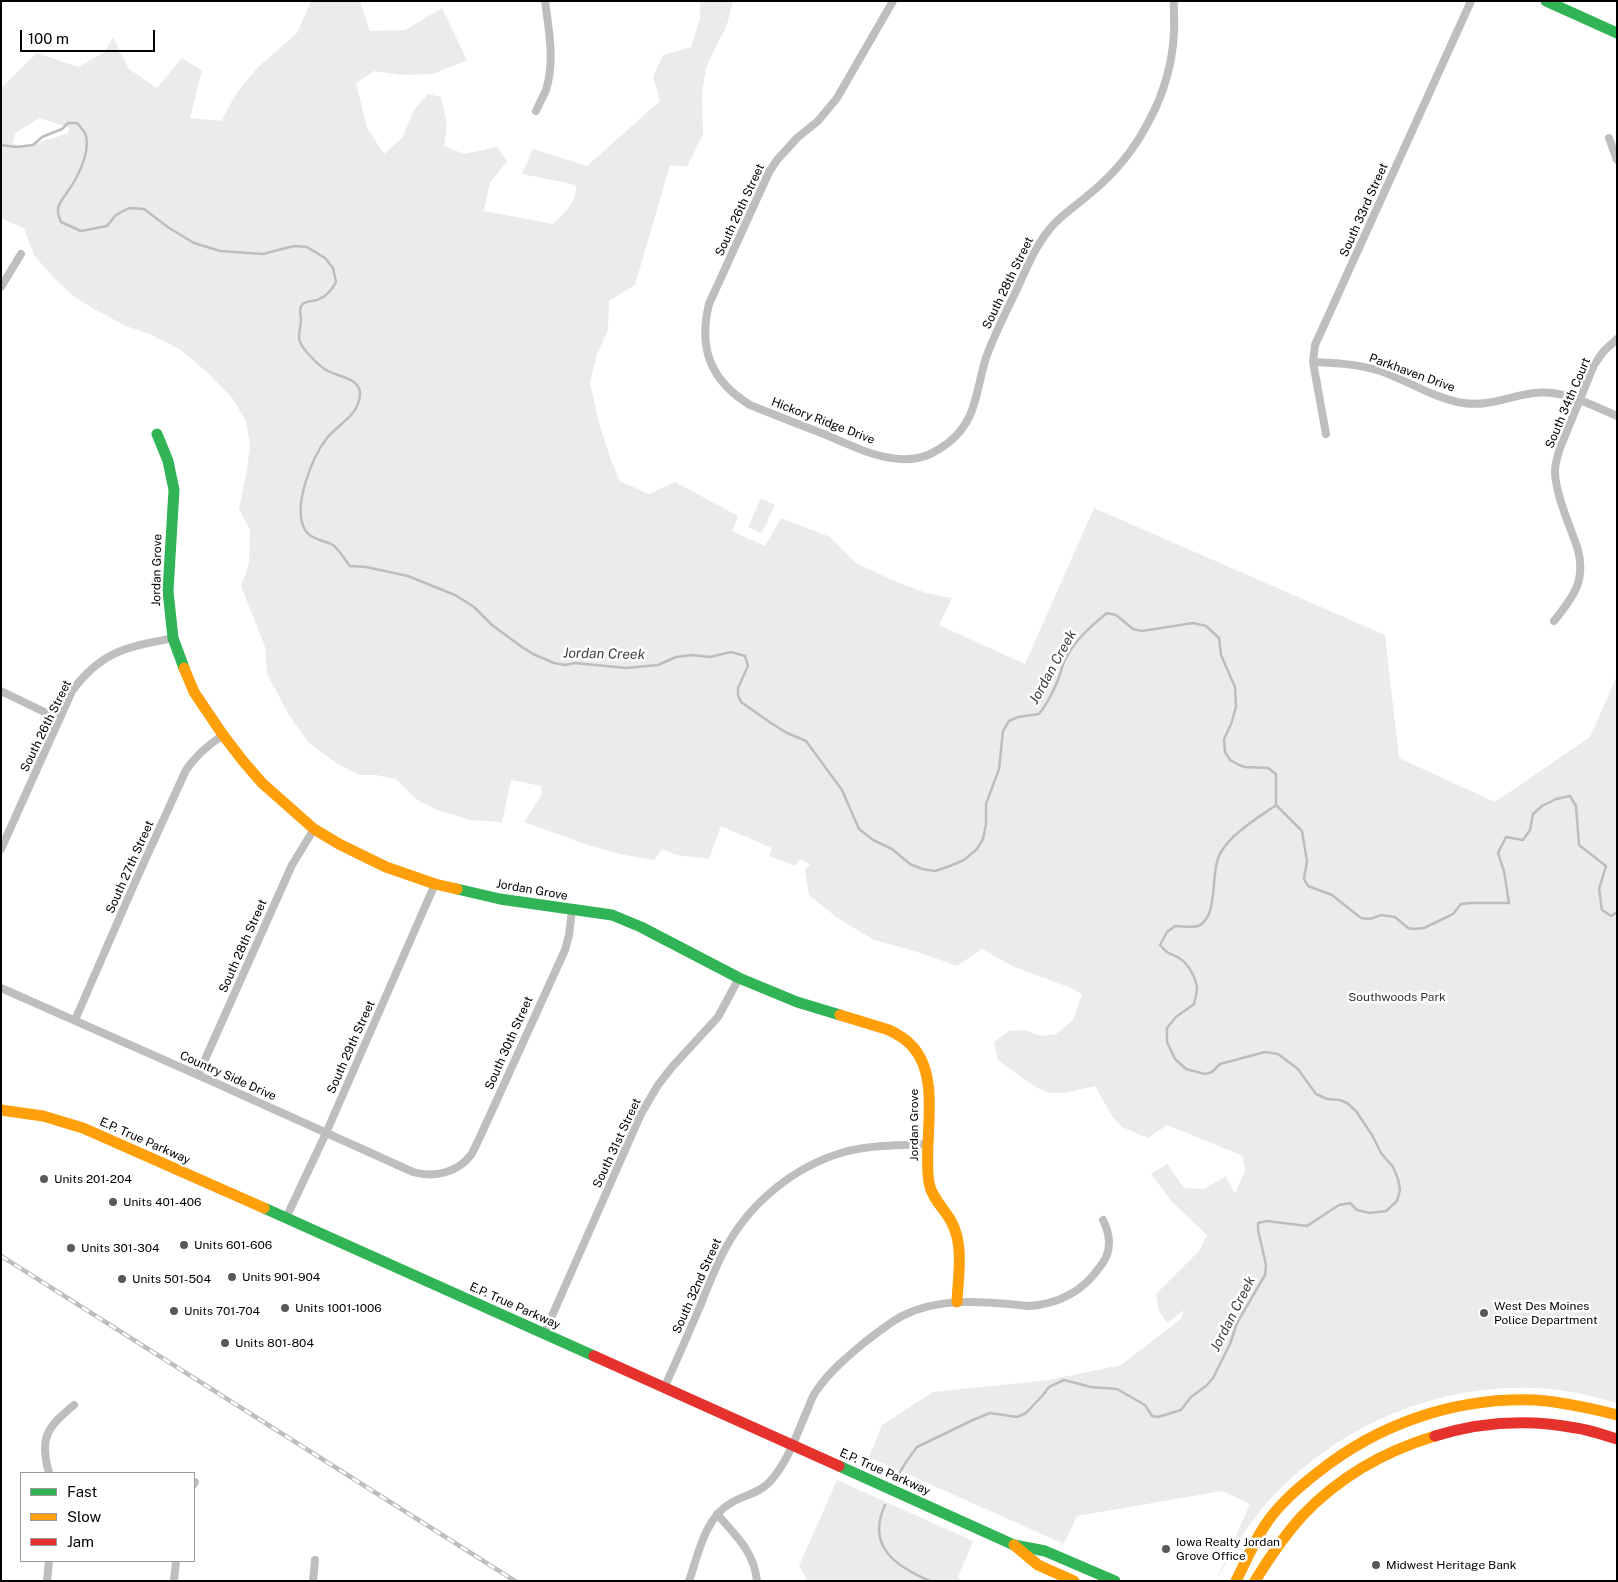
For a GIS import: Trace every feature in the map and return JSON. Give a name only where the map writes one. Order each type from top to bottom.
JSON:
[{"type":"main road","points":[[1546,1],[1617,33]]},
{"type":"main road","name":"Jordan Grove","points":[[157,434],[167,454],[174,490],[168,591],[173,638],[194,692],[223,735],[262,783],[314,829],[386,867],[434,884],[500,899],[612,915],[641,927],[739,978],[797,1002],[889,1030],[901,1037],[914,1048],[922,1061],[928,1085],[927,1172],[936,1200],[952,1223],[958,1241],[957,1302]]},
{"type":"main road","name":"E.P. True Parkway","points":[[1,1110],[40,1115],[71,1123],[1012,1544]]},
{"type":"main road","points":[[1236,1581],[1268,1521],[1290,1496],[1324,1466],[1372,1435],[1429,1413],[1459,1406],[1495,1401],[1548,1401],[1578,1405],[1617,1415]]},
{"type":"main road","points":[[1255,1581],[1283,1538],[1321,1498],[1360,1469],[1408,1444],[1458,1429],[1481,1425],[1514,1423],[1568,1426],[1617,1439]]},
{"type":"main road","points":[[1012,1544],[1038,1565],[1074,1581]]},
{"type":"main road","points":[[1012,1544],[1045,1551],[1115,1581]]},
{"type":"street","points":[[536,111],[545,91],[551,60],[550,32],[545,1]]},
{"type":"street","name":"South 26th Street","points":[[706,344],[705,321],[709,304],[769,172],[790,145],[818,120],[837,98],[892,1]]},
{"type":"street","name":"South 28th Street","points":[[958,434],[968,422],[974,408],[986,356],[1035,250],[1054,224],[1091,193],[1120,165],[1139,139],[1151,118],[1167,74],[1172,50],[1174,1]]},
{"type":"street","name":"South 33rd Street","points":[[1326,434],[1313,362],[1315,345],[1471,1]]},
{"type":"street","points":[[1609,138],[1617,160]]},
{"type":"street","points":[[1,287],[21,254]]},
{"type":"street","name":"South 34th Court","points":[[1554,621],[1575,594],[1581,572],[1578,550],[1559,494],[1555,471],[1556,459],[1594,365],[1603,352],[1617,338]]},
{"type":"street","name":"Hickory Ridge Drive","points":[[706,344],[714,370],[723,384],[736,396],[750,405],[873,453],[895,459],[919,458],[940,449],[958,434]]},
{"type":"street","name":"Parkhaven Drive","points":[[1313,362],[1360,366],[1378,371],[1449,400],[1462,403],[1477,405],[1527,394],[1556,392],[1617,416]]},
{"type":"street","name":"South 26th Street","points":[[2,845],[72,691],[83,675],[114,652],[141,644],[173,638]]},
{"type":"street","points":[[1,692],[59,719]]},
{"type":"street","name":"South 27th Street","points":[[75,1020],[186,770],[203,749],[223,735]]},
{"type":"street","name":"South 28th Street","points":[[198,1075],[292,865],[314,829]]},
{"type":"street","name":"South 29th Street","points":[[286,1218],[326,1133],[434,884]]},
{"type":"street","name":"South 30th Street","points":[[446,1172],[456,1169],[471,1155],[480,1137],[565,950],[572,910]]},
{"type":"street","name":"South 31st Street","points":[[544,1334],[641,1114],[658,1085],[718,1017],[739,978]]},
{"type":"street","name":"Country Side Drive","points":[[1,988],[413,1172],[425,1176],[446,1172]]},
{"type":"street","name":"South 32nd Street","points":[[664,1388],[723,1252],[746,1217],[760,1202],[792,1176],[810,1166],[848,1151],[874,1146],[928,1144]]},
{"type":"street","points":[[689,1581],[707,1530],[717,1514],[732,1502],[763,1488],[779,1470],[792,1446],[816,1391],[836,1368],[858,1348],[892,1322],[904,1315],[929,1306],[957,1302],[1038,1306],[1064,1298],[1086,1284],[1106,1257],[1109,1233],[1103,1220]]},
{"type":"street","points":[[50,1472],[46,1460],[45,1441],[49,1429],[57,1418],[74,1405]]},
{"type":"street","points":[[717,1514],[746,1548],[756,1568],[757,1581]]},
{"type":"street","points":[[313,1581],[315,1560]]},
{"type":"street","points":[[47,1581],[49,1562]]},
{"type":"street","points":[[174,1581],[176,1562]]},
{"type":"green space","name":"Southwoods Park","points":[[311,1],[360,1],[370,31],[405,30],[442,8],[467,60],[433,74],[401,75],[374,71],[356,83],[367,128],[384,154],[402,138],[414,110],[428,94],[441,97],[447,124],[444,146],[464,154],[497,147],[507,161],[490,183],[484,211],[553,224],[572,202],[575,196],[576,185],[522,174],[533,149],[587,166],[660,101],[653,77],[663,55],[691,47],[700,18],[700,1],[733,1],[726,28],[706,68],[702,93],[703,134],[687,167],[670,165],[635,285],[609,301],[608,330],[597,354],[590,383],[600,426],[620,481],[649,494],[675,482],[738,516],[732,531],[765,546],[781,518],[830,537],[856,563],[926,593],[952,598],[939,625],[1025,664],[1094,508],[1385,635],[1399,758],[1495,802],[1590,737],[1617,676],[1617,1403],[1584,1394],[1559,1390],[1508,1388],[1466,1393],[1425,1402],[1386,1417],[1348,1436],[1313,1460],[1282,1487],[1249,1526],[1216,1581],[1250,1504],[1222,1491],[1077,1516],[1064,1544],[869,1457],[882,1425],[933,1392],[1049,1380],[1121,1365],[1181,1319],[1184,1310],[1167,1323],[1159,1311],[1156,1294],[1199,1251],[1207,1235],[1172,1202],[1151,1174],[1167,1164],[1184,1188],[1204,1189],[1226,1176],[1235,1194],[1246,1168],[1244,1167],[1243,1156],[1167,1125],[1148,1138],[1122,1127],[1112,1116],[1095,1086],[1068,1092],[1052,1093],[1039,1089],[1024,1079],[998,1060],[994,1042],[1009,1031],[1025,1030],[1041,1036],[1056,1034],[1073,1020],[1082,994],[1012,966],[982,949],[957,966],[915,951],[874,940],[836,917],[809,895],[805,870],[810,864],[800,859],[795,866],[769,856],[772,848],[721,826],[709,859],[676,855],[662,849],[654,860],[624,855],[588,845],[524,822],[542,794],[541,786],[511,780],[502,822],[470,820],[437,810],[417,800],[396,779],[376,775],[358,775],[335,762],[310,744],[290,717],[267,674],[265,647],[241,586],[249,564],[250,530],[239,509],[250,446],[246,421],[233,399],[209,374],[181,350],[149,334],[126,326],[73,296],[34,255],[24,228],[1,218],[1,88],[37,53],[78,67],[105,52],[113,37],[129,69],[157,88],[182,58],[202,71],[190,118],[221,121],[236,94],[256,69],[297,33]],"holes":[[[40,118],[70,128],[67,134],[25,146],[13,144],[15,133]]]},
{"type":"green space","points":[[761,498],[775,505],[762,533],[748,527]]},
{"type":"green space","points":[[837,1480],[973,1541],[958,1577],[961,1581],[808,1581],[799,1566]]},
{"type":"waterway","name":"Jordan Creek","points":[[1,145],[16,147],[33,145],[42,137],[62,129],[68,123],[77,123],[85,134],[87,143],[85,157],[72,185],[60,202],[58,213],[61,222],[81,231],[107,226],[116,215],[129,208],[144,209],[169,228],[194,243],[220,251],[263,254],[295,246],[307,247],[325,258],[333,268],[336,282],[331,290],[320,299],[306,302],[301,307],[299,338],[307,352],[324,369],[353,381],[357,384],[360,394],[356,408],[348,419],[327,438],[310,469],[302,494],[301,507],[301,518],[304,528],[309,535],[333,545],[350,566],[366,567],[408,576],[455,595],[474,607],[492,625],[522,647],[554,663],[626,668],[658,665],[676,657],[692,655],[710,657],[731,652],[745,656],[748,666],[738,688],[741,702],[787,733],[806,741],[842,790],[859,829],[873,840],[892,849],[910,864],[922,869],[935,871],[964,860],[977,849],[983,839],[986,824],[986,804],[999,769],[1003,731],[1009,721],[1018,717],[1039,714],[1052,693],[1065,661],[1074,645],[1084,633],[1107,613],[1116,615],[1133,629],[1142,631],[1193,623],[1206,626],[1219,638],[1221,655],[1235,687],[1236,707],[1224,739],[1225,752],[1230,760],[1239,765],[1268,768],[1276,774],[1276,805]]},
{"type":"waterway","points":[[1276,805],[1302,831],[1307,861],[1304,879],[1308,886],[1332,895],[1361,918],[1370,919],[1381,915],[1395,917],[1408,928],[1414,929],[1424,928],[1453,914],[1461,904],[1509,903],[1504,871],[1498,853],[1506,837],[1523,840],[1530,830],[1533,814],[1542,806],[1556,799],[1570,796],[1576,806],[1579,845],[1606,866],[1599,889],[1602,910],[1611,916],[1617,912]]},
{"type":"waterway","name":"Jordan Creek","points":[[898,1475],[917,1447],[990,1413],[1017,1417],[1026,1413],[1049,1387],[1064,1380],[1091,1387],[1117,1389],[1145,1405],[1152,1416],[1158,1417],[1181,1410],[1191,1397],[1213,1378],[1230,1344],[1237,1323],[1265,1275],[1266,1265],[1258,1223],[1267,1221],[1307,1226],[1339,1205],[1350,1203],[1357,1210],[1370,1213],[1386,1211],[1397,1201],[1400,1190],[1393,1167],[1381,1153],[1356,1111],[1340,1100],[1327,1099],[1316,1094],[1298,1069],[1278,1054],[1265,1052],[1220,1064],[1212,1072],[1205,1074],[1186,1069],[1175,1059],[1167,1042],[1167,1028],[1176,1017],[1194,1004],[1197,988],[1193,975],[1185,963],[1167,952],[1160,945],[1167,932],[1175,926],[1195,927],[1205,921],[1212,904],[1215,870],[1221,852],[1238,832],[1276,805]]},
{"type":"waterway","name":"Jordan Creek","points":[[885,1505],[880,1519],[879,1532],[887,1553],[906,1569],[930,1581]]},
{"type":"railway","points":[[1,1256],[515,1581]]},
{"type":"traffic: fast","points":[[1546,1],[1617,33]]},
{"type":"traffic: fast","points":[[157,434],[168,461],[174,490],[168,591],[173,638],[184,668]]},
{"type":"traffic: fast","points":[[457,889],[500,899],[612,915],[641,927],[739,978],[797,1002],[840,1015]]},
{"type":"traffic: fast","points":[[264,1208],[594,1356]]},
{"type":"traffic: fast","points":[[839,1466],[1014,1545]]},
{"type":"traffic: fast","points":[[1014,1545],[1045,1551],[1115,1581]]},
{"type":"traffic: slow","points":[[184,668],[194,692],[243,761],[262,783],[314,829],[339,844],[386,867],[435,884],[457,889]]},
{"type":"traffic: slow","points":[[840,1015],[895,1033],[904,1038],[921,1058],[929,1092],[929,1183],[933,1194],[956,1232],[959,1251],[957,1302]]},
{"type":"traffic: slow","points":[[1,1110],[43,1116],[83,1128],[264,1208]]},
{"type":"traffic: slow","points":[[1236,1581],[1263,1528],[1284,1501],[1310,1478],[1341,1456],[1366,1440],[1392,1428],[1419,1417],[1447,1409],[1505,1400],[1556,1402],[1617,1415]]},
{"type":"traffic: slow","points":[[1255,1581],[1277,1547],[1316,1502],[1363,1467],[1398,1449],[1435,1436]]},
{"type":"traffic: slow","points":[[1014,1545],[1038,1565],[1074,1581]]},
{"type":"traffic: jam","points":[[594,1356],[839,1466]]},
{"type":"traffic: jam","points":[[1435,1436],[1487,1425],[1540,1423],[1581,1429],[1617,1439]]},
{"type":"place","name":"Units 201-204","points":[[44,1179]]},
{"type":"place","name":"Units 401-406","points":[[113,1202]]},
{"type":"place","name":"Units 601-606","points":[[184,1245]]},
{"type":"place","name":"Units 301-304","points":[[71,1248]]},
{"type":"place","name":"Units 901-904","points":[[232,1277]]},
{"type":"place","name":"Units 501-504","points":[[122,1279]]},
{"type":"place","name":"Units 1001-1006","points":[[285,1308]]},
{"type":"place","name":"Units 701-704","points":[[174,1311]]},
{"type":"place","name":"West Des Moines Police Department","points":[[1484,1313]]},
{"type":"place","name":"Units 801-804","points":[[225,1343]]},
{"type":"place","name":"Iowa Realty Jordan Grove Office","points":[[1166,1549]]},
{"type":"place","name":"Midwest Heritage Bank","points":[[1376,1565]]}]
